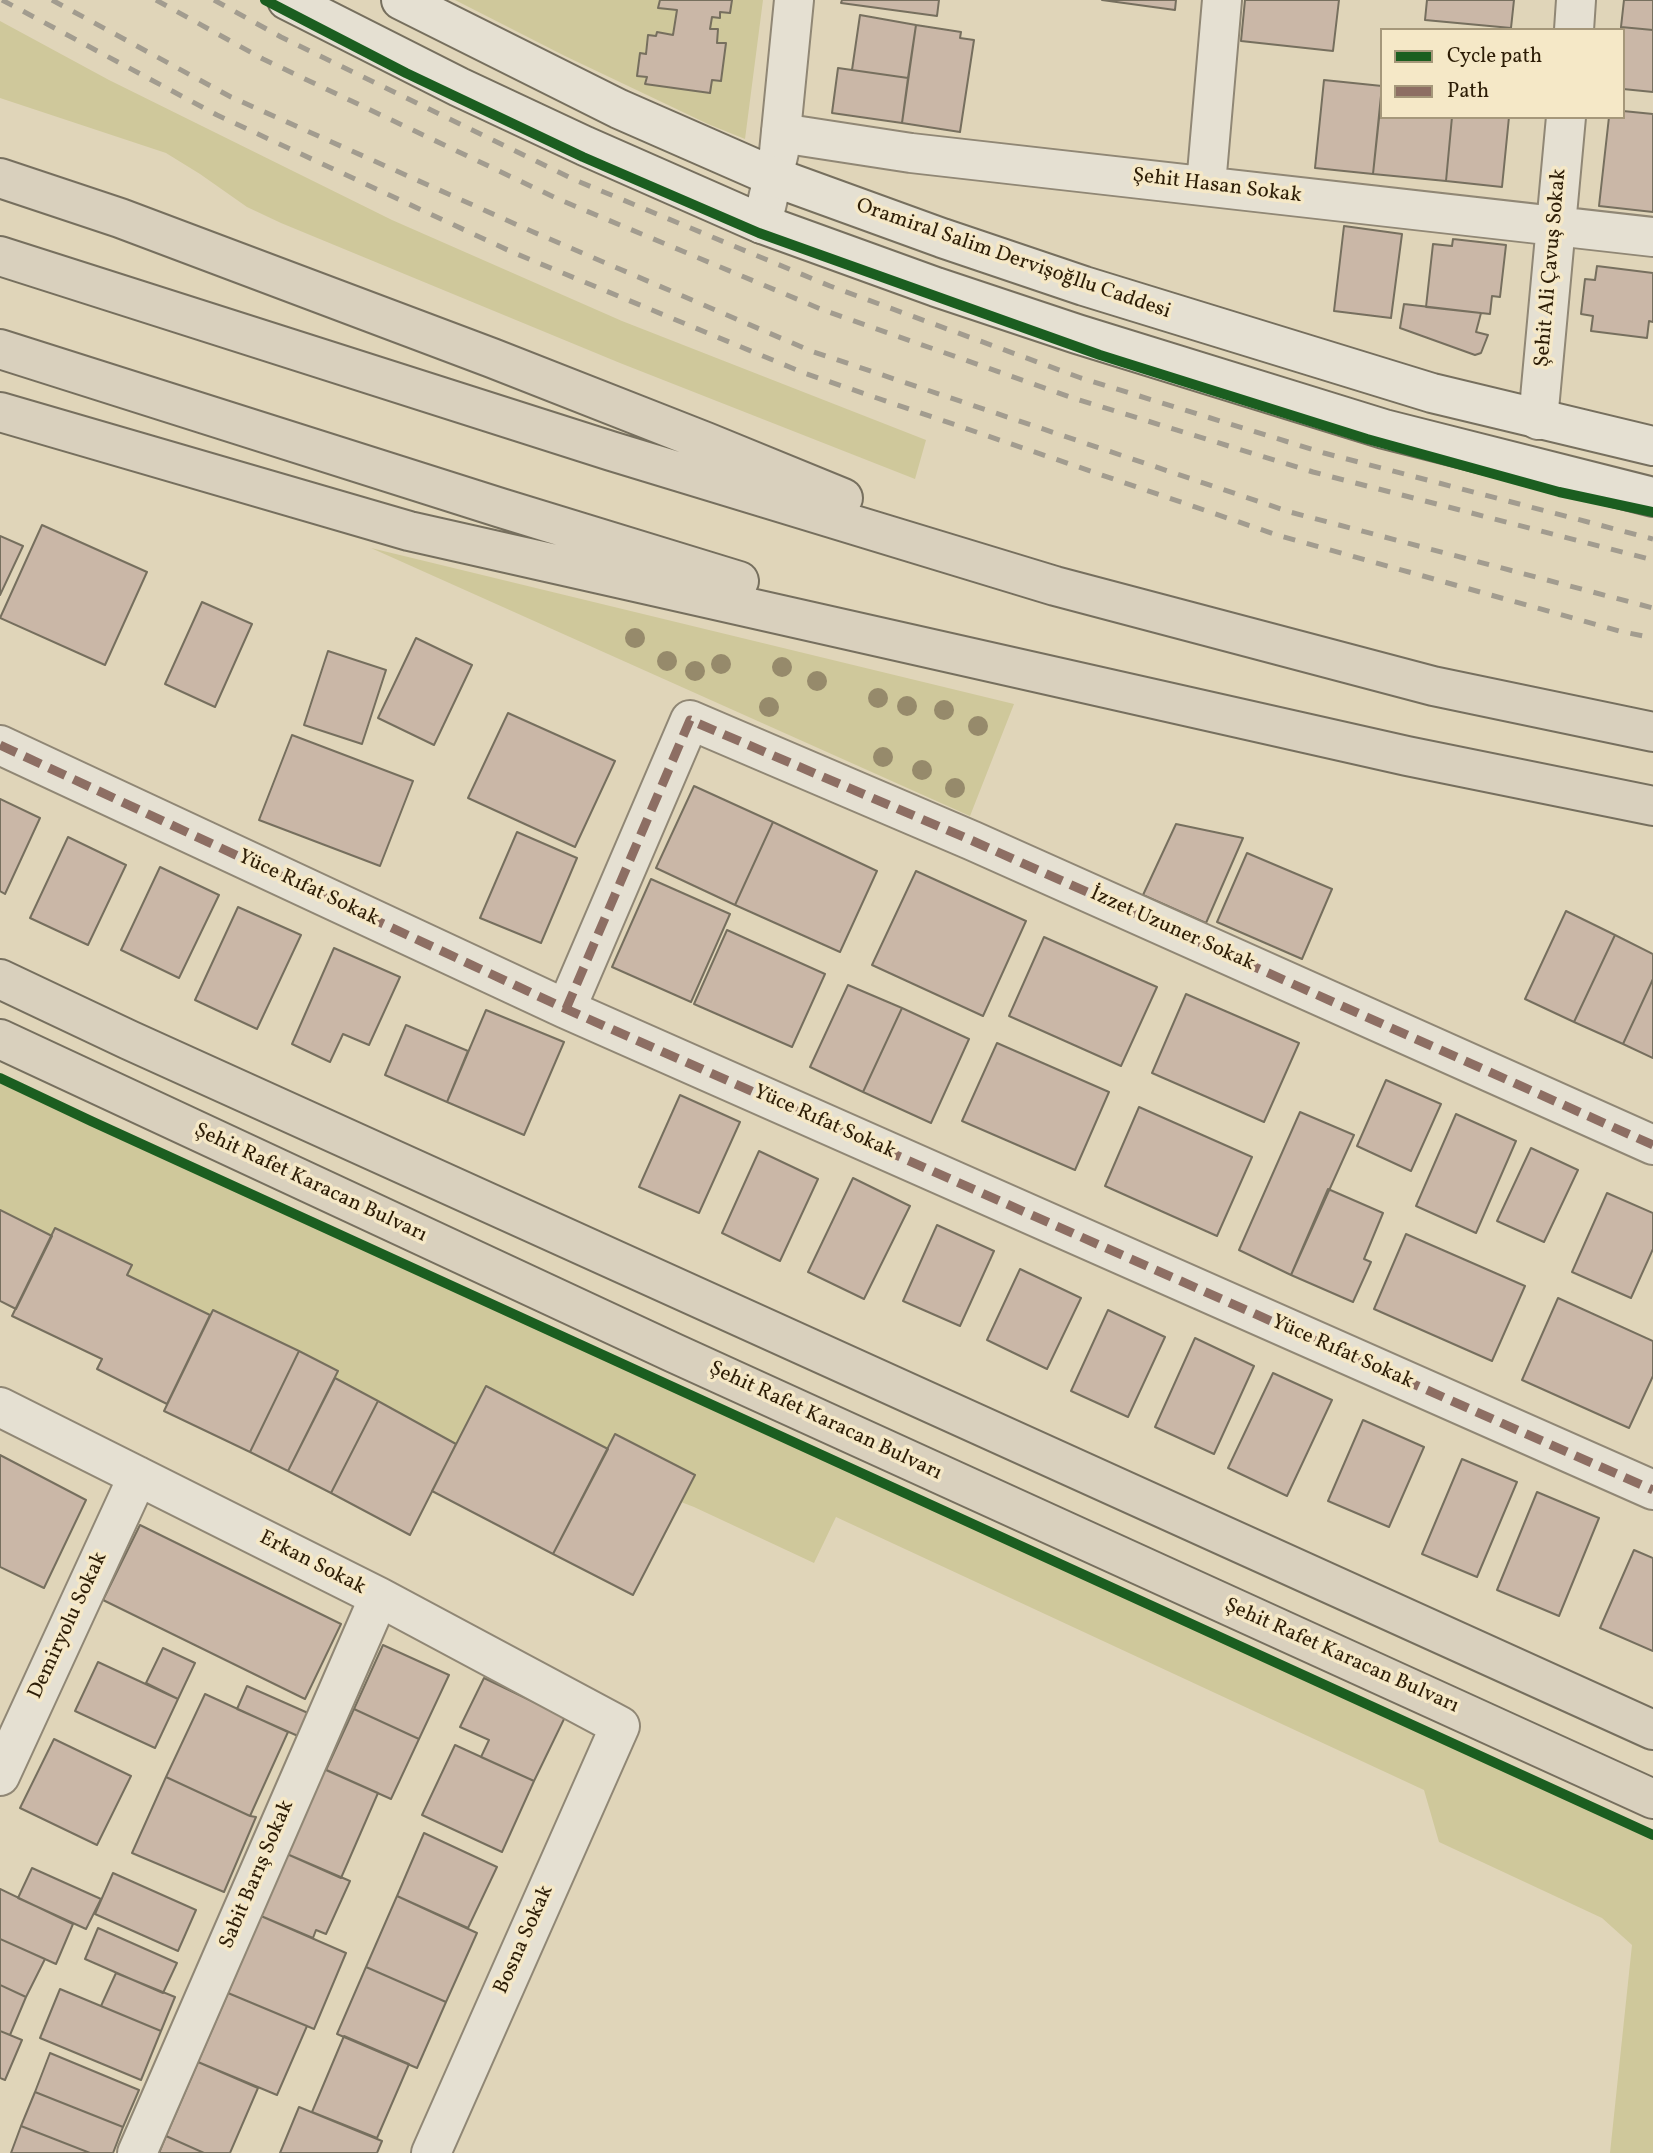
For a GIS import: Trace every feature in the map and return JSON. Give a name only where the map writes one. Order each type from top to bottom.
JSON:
[{"type":"main road","points":[[0,178],[120,218],[492,358],[706,442],[1055,586]]},
{"type":"main road","points":[[0,256],[611,451],[1055,586],[1433,686],[1653,732]]},
{"type":"main road","points":[[0,349],[501,508],[1031,670]]},
{"type":"main road","points":[[0,412],[409,531],[1407,756],[1653,806]]},
{"type":"main road","points":[[1407,756],[1653,829]]},
{"type":"main road","points":[[0,979],[192,1069],[1653,1730]]},
{"type":"main road","name":"Şehit Rafet Karacan Bulvarı","points":[[0,1039],[662,1348],[1653,1799]]},
{"type":"street","points":[[287,0],[459,87],[762,224],[1064,330],[1294,402],[1384,429],[1653,496]]},
{"type":"street","name":"Oramiral Salim Dervişoğllu Caddesi","points":[[401,0],[619,109],[774,177],[942,238],[1084,286],[1432,393],[1653,446]]},
{"type":"street","points":[[762,224],[774,177],[781,133],[794,0]]},
{"type":"street","points":[[1206,185],[1222,0]]},
{"type":"street","points":[[1574,28],[1576,0]]},
{"type":"street","name":"Şehit Ali Çavuş Sokak","points":[[1538,420],[1566,119]]},
{"type":"street","name":"Şehit Hasan Sokak","points":[[781,133],[911,153],[1653,237]]},
{"type":"street","name":"İzzet Uzuner Sokak","points":[[566,1009],[690,720],[973,841],[1653,1144]]},
{"type":"street","name":"Yüce Rıfat Sokak","points":[[0,745],[566,1009],[1653,1490]]},
{"type":"street","name":"Erkan Sokak","points":[[0,1407],[379,1597],[620,1726]]},
{"type":"street","name":"Demiryolu Sokak","points":[[0,1776],[138,1476]]},
{"type":"street","name":"Sabit Barış Sokak","points":[[137,2153],[379,1597]]},
{"type":"street","name":"Bosna Sokak","points":[[431,2153],[620,1726]]},
{"type":"shaded area","points":[[455,0],[660,0],[659,8],[677,10],[673,35],[658,32],[656,36],[648,35],[646,54],[640,54],[637,76],[647,77],[646,84],[710,93],[712,80],[721,80],[726,44],[717,43],[718,29],[710,29],[712,17],[720,18],[720,12],[732,0],[763,0],[745,139],[565,56]]},
{"type":"shaded area","points":[[0,21],[109,80],[392,220],[622,321],[926,440],[915,479],[620,363],[281,223],[247,207],[166,153],[0,98]]},
{"type":"shaded area","points":[[371,548],[1014,704],[970,816]]},
{"type":"shaded area","points":[[0,1078],[1653,1835],[1653,2153],[1610,2153],[1632,1945],[1602,1918],[1439,1842],[1424,1790],[836,1517],[814,1563],[681,1502],[695,1476],[608,1449],[487,1386],[456,1444],[335,1378],[338,1370],[214,1310],[210,1315],[127,1275],[132,1265],[56,1228],[52,1236],[0,1210]]},
{"type":"building","points":[[660,0],[732,0],[730,13],[720,12],[720,18],[712,17],[710,29],[718,29],[717,43],[726,43],[721,81],[712,80],[710,93],[645,84],[647,77],[637,76],[640,53],[646,54],[648,35],[656,36],[657,32],[673,35],[677,10],[658,8]]},
{"type":"building","points":[[842,0],[939,0],[937,16],[841,3]]},
{"type":"building","points":[[1102,0],[1176,0],[1175,10]]},
{"type":"building","points":[[1245,0],[1339,0],[1333,51],[1241,41]]},
{"type":"building","points":[[1427,0],[1514,0],[1511,28],[1425,20]]},
{"type":"building","points":[[1624,0],[1653,0],[1653,30],[1621,27]]},
{"type":"building","points":[[860,15],[916,25],[908,78],[852,70]]},
{"type":"building","points":[[916,25],[961,32],[960,38],[974,40],[960,132],[902,123]]},
{"type":"building","points":[[1621,27],[1653,30],[1653,92],[1625,89],[1625,28]]},
{"type":"building","points":[[838,68],[908,78],[902,123],[832,113]]},
{"type":"building","points":[[1324,80],[1380,86],[1373,174],[1315,168]]},
{"type":"building","points":[[1380,109],[1380,119],[1452,119],[1446,181],[1373,174]]},
{"type":"building","points":[[1625,111],[1653,114],[1653,212],[1599,206],[1609,119],[1625,119]]},
{"type":"building","points":[[1452,119],[1509,119],[1502,187],[1446,181]]},
{"type":"building","points":[[1344,226],[1402,234],[1391,318],[1334,311]]},
{"type":"building","points":[[1453,239],[1506,245],[1500,297],[1492,296],[1490,314],[1426,307],[1433,244],[1452,246]]},
{"type":"building","points":[[1597,266],[1653,273],[1653,322],[1649,321],[1647,338],[1591,331],[1593,316],[1581,314],[1585,279],[1595,280]]},
{"type":"building","points":[[1404,304],[1481,313],[1476,332],[1488,335],[1481,353],[1475,355],[1400,328]]},
{"type":"building","points":[[42,525],[147,572],[105,665],[0,618]]},
{"type":"building","points":[[0,536],[23,546],[0,595]]},
{"type":"building","points":[[202,602],[252,624],[215,707],[165,684]]},
{"type":"building","points":[[416,638],[472,665],[434,745],[378,718]]},
{"type":"building","points":[[328,651],[386,670],[362,744],[304,725]]},
{"type":"building","points":[[508,713],[615,761],[575,847],[468,798]]},
{"type":"building","points":[[292,735],[413,781],[380,866],[259,820]]},
{"type":"building","points":[[694,786],[773,822],[735,905],[656,868]]},
{"type":"building","points":[[0,799],[40,818],[5,894],[0,891]]},
{"type":"building","points":[[773,822],[877,871],[840,952],[735,905]]},
{"type":"building","points":[[1176,824],[1243,838],[1206,923],[1143,895]]},
{"type":"building","points":[[517,832],[577,858],[541,943],[480,918]]},
{"type":"building","points":[[68,837],[126,865],[88,945],[30,918]]},
{"type":"building","points":[[1247,853],[1332,889],[1302,959],[1217,922]]},
{"type":"building","points":[[160,867],[219,895],[179,978],[121,950]]},
{"type":"building","points":[[916,871],[1026,921],[983,1016],[872,965]]},
{"type":"building","points":[[651,879],[730,914],[691,1002],[612,967]]},
{"type":"building","points":[[238,907],[301,935],[257,1029],[195,1000]]},
{"type":"building","points":[[1566,911],[1615,935],[1574,1022],[1525,999]]},
{"type":"building","points":[[727,930],[825,974],[792,1047],[694,1004]]},
{"type":"building","points":[[1615,935],[1653,954],[1653,979],[1623,1044],[1574,1022]]},
{"type":"building","points":[[1044,937],[1157,987],[1121,1066],[1009,1016]]},
{"type":"building","points":[[334,948],[400,977],[369,1045],[343,1034],[330,1062],[292,1044]]},
{"type":"building","points":[[1653,979],[1653,1058],[1623,1044]]},
{"type":"building","points":[[848,985],[902,1008],[863,1092],[810,1067]]},
{"type":"building","points":[[1186,994],[1299,1043],[1264,1122],[1152,1073]]},
{"type":"building","points":[[902,1008],[969,1039],[931,1123],[863,1092]]},
{"type":"building","points":[[486,1010],[564,1042],[524,1135],[447,1102]]},
{"type":"building","points":[[406,1025],[468,1051],[447,1102],[385,1075]]},
{"type":"building","points":[[997,1043],[1109,1092],[1075,1170],[962,1121]]},
{"type":"building","points":[[1386,1080],[1441,1104],[1411,1171],[1357,1146]]},
{"type":"building","points":[[680,1095],[740,1122],[699,1213],[639,1187]]},
{"type":"building","points":[[1139,1107],[1252,1157],[1217,1236],[1105,1186]]},
{"type":"building","points":[[1300,1112],[1354,1135],[1291,1275],[1239,1250]]},
{"type":"building","points":[[1456,1114],[1516,1141],[1476,1233],[1416,1206]]},
{"type":"building","points":[[1531,1148],[1578,1170],[1544,1242],[1497,1221]]},
{"type":"building","points":[[759,1151],[818,1179],[780,1261],[722,1233]]},
{"type":"building","points":[[853,1178],[910,1206],[864,1299],[808,1272]]},
{"type":"building","points":[[1328,1189],[1383,1213],[1364,1259],[1371,1262],[1353,1302],[1291,1275]]},
{"type":"building","points":[[1607,1193],[1653,1213],[1653,1249],[1631,1298],[1572,1272]]},
{"type":"building","points":[[0,1210],[52,1236],[16,1309],[0,1301]]},
{"type":"building","points":[[937,1225],[994,1251],[960,1326],[903,1301]]},
{"type":"building","points":[[55,1228],[132,1265],[127,1275],[210,1315],[167,1404],[97,1369],[102,1359],[12,1316]]},
{"type":"building","points":[[1406,1234],[1525,1286],[1492,1361],[1374,1309]]},
{"type":"building","points":[[1020,1269],[1081,1298],[1047,1369],[987,1340]]},
{"type":"building","points":[[1558,1298],[1653,1341],[1653,1376],[1629,1428],[1522,1380]]},
{"type":"building","points":[[213,1310],[299,1351],[250,1452],[164,1411]]},
{"type":"building","points":[[1108,1310],[1165,1337],[1128,1417],[1071,1391]]},
{"type":"building","points":[[1195,1338],[1254,1366],[1214,1454],[1155,1427]]},
{"type":"building","points":[[299,1351],[338,1371],[288,1471],[250,1452]]},
{"type":"building","points":[[1273,1373],[1332,1400],[1287,1496],[1228,1468]]},
{"type":"building","points":[[335,1378],[378,1401],[331,1493],[288,1471]]},
{"type":"building","points":[[486,1386],[608,1449],[553,1554],[432,1491]]},
{"type":"building","points":[[378,1401],[456,1444],[410,1535],[331,1493]]},
{"type":"building","points":[[1363,1420],[1424,1447],[1389,1527],[1328,1501]]},
{"type":"building","points":[[615,1434],[695,1475],[633,1595],[553,1554]]},
{"type":"building","points":[[0,1455],[86,1500],[44,1588],[0,1567]]},
{"type":"building","points":[[1462,1459],[1517,1482],[1477,1577],[1422,1554]]},
{"type":"building","points":[[1537,1492],[1599,1518],[1559,1616],[1497,1590]]},
{"type":"building","points":[[140,1525],[341,1624],[305,1699],[103,1600]]},
{"type":"building","points":[[1634,1550],[1653,1558],[1653,1651],[1600,1628]]},
{"type":"building","points":[[383,1645],[449,1675],[419,1739],[354,1709]]},
{"type":"building","points":[[163,1648],[195,1663],[178,1699],[146,1683]]},
{"type":"building","points":[[98,1662],[178,1699],[155,1748],[75,1711]]},
{"type":"building","points":[[484,1678],[565,1717],[534,1781],[481,1757],[489,1740],[460,1727]]},
{"type":"building","points":[[247,1686],[308,1713],[298,1736],[237,1709]]},
{"type":"building","points":[[205,1694],[288,1732],[250,1816],[166,1777]]},
{"type":"building","points":[[354,1709],[419,1739],[391,1799],[326,1770]]},
{"type":"building","points":[[54,1739],[131,1776],[97,1845],[20,1808]]},
{"type":"building","points":[[455,1745],[534,1781],[502,1852],[422,1815]]},
{"type":"building","points":[[322,1768],[378,1793],[341,1878],[287,1854]]},
{"type":"building","points":[[166,1777],[256,1817],[224,1892],[132,1853]]},
{"type":"building","points":[[424,1833],[497,1867],[468,1928],[397,1896]]},
{"type":"building","points":[[287,1854],[350,1881],[326,1934],[316,1930],[313,1938],[261,1916]]},
{"type":"building","points":[[32,1868],[101,1899],[86,1929],[18,1898]]},
{"type":"building","points":[[113,1873],[196,1910],[178,1951],[95,1914]]},
{"type":"building","points":[[0,1889],[73,1924],[56,1964],[0,1939]]},
{"type":"building","points":[[397,1896],[477,1933],[446,2002],[366,1967]]},
{"type":"building","points":[[261,1916],[346,1953],[314,2029],[228,1993]]},
{"type":"building","points":[[98,1928],[177,1963],[163,1993],[85,1959]]},
{"type":"building","points":[[0,1939],[45,1959],[26,1997],[0,1985]]},
{"type":"building","points":[[366,1967],[446,2002],[417,2068],[337,2034]]},
{"type":"building","points":[[116,1973],[175,1997],[161,2031],[101,2006]]},
{"type":"building","points":[[0,1985],[26,1997],[10,2035],[0,2031]]},
{"type":"building","points":[[60,1989],[161,2031],[141,2080],[40,2038]]},
{"type":"building","points":[[228,1993],[307,2026],[277,2095],[198,2062]]},
{"type":"building","points":[[0,2031],[22,2040],[5,2080],[0,2078]]},
{"type":"building","points":[[344,2036],[409,2064],[377,2138],[312,2112]]},
{"type":"building","points":[[50,2053],[139,2090],[123,2127],[35,2092]]},
{"type":"building","points":[[198,2062],[258,2088],[230,2153],[204,2153],[166,2136]]},
{"type":"building","points":[[35,2092],[123,2127],[113,2153],[90,2153],[21,2126]]},
{"type":"building","points":[[299,2107],[382,2141],[377,2153],[280,2153]]},
{"type":"building","points":[[21,2126],[90,2153],[11,2153]]},
{"type":"building","points":[[166,2136],[204,2153],[159,2153]]},
{"type":"railway","points":[[2,0],[217,115],[512,252],[804,373],[1277,535],[1619,631],[1653,638]]},
{"type":"railway","points":[[52,0],[231,97],[531,231],[811,351],[1290,512],[1653,608]]},
{"type":"railway","points":[[156,0],[263,59],[558,199],[823,310],[1073,398],[1313,472],[1653,560]]},
{"type":"railway","points":[[214,0],[281,37],[575,180],[830,286],[1081,378],[1324,453],[1653,539]]},
{"type":"marked path","points":[[566,1009],[690,720],[973,841],[1653,1145]]},
{"type":"marked path","points":[[0,745],[566,1009],[1653,1490]]},
{"type":"cycle path","points":[[265,0],[406,73],[583,157],[759,233],[1100,355],[1367,439],[1559,492],[1653,512]]},
{"type":"cycle path","points":[[0,1078],[1653,1835]]}]
